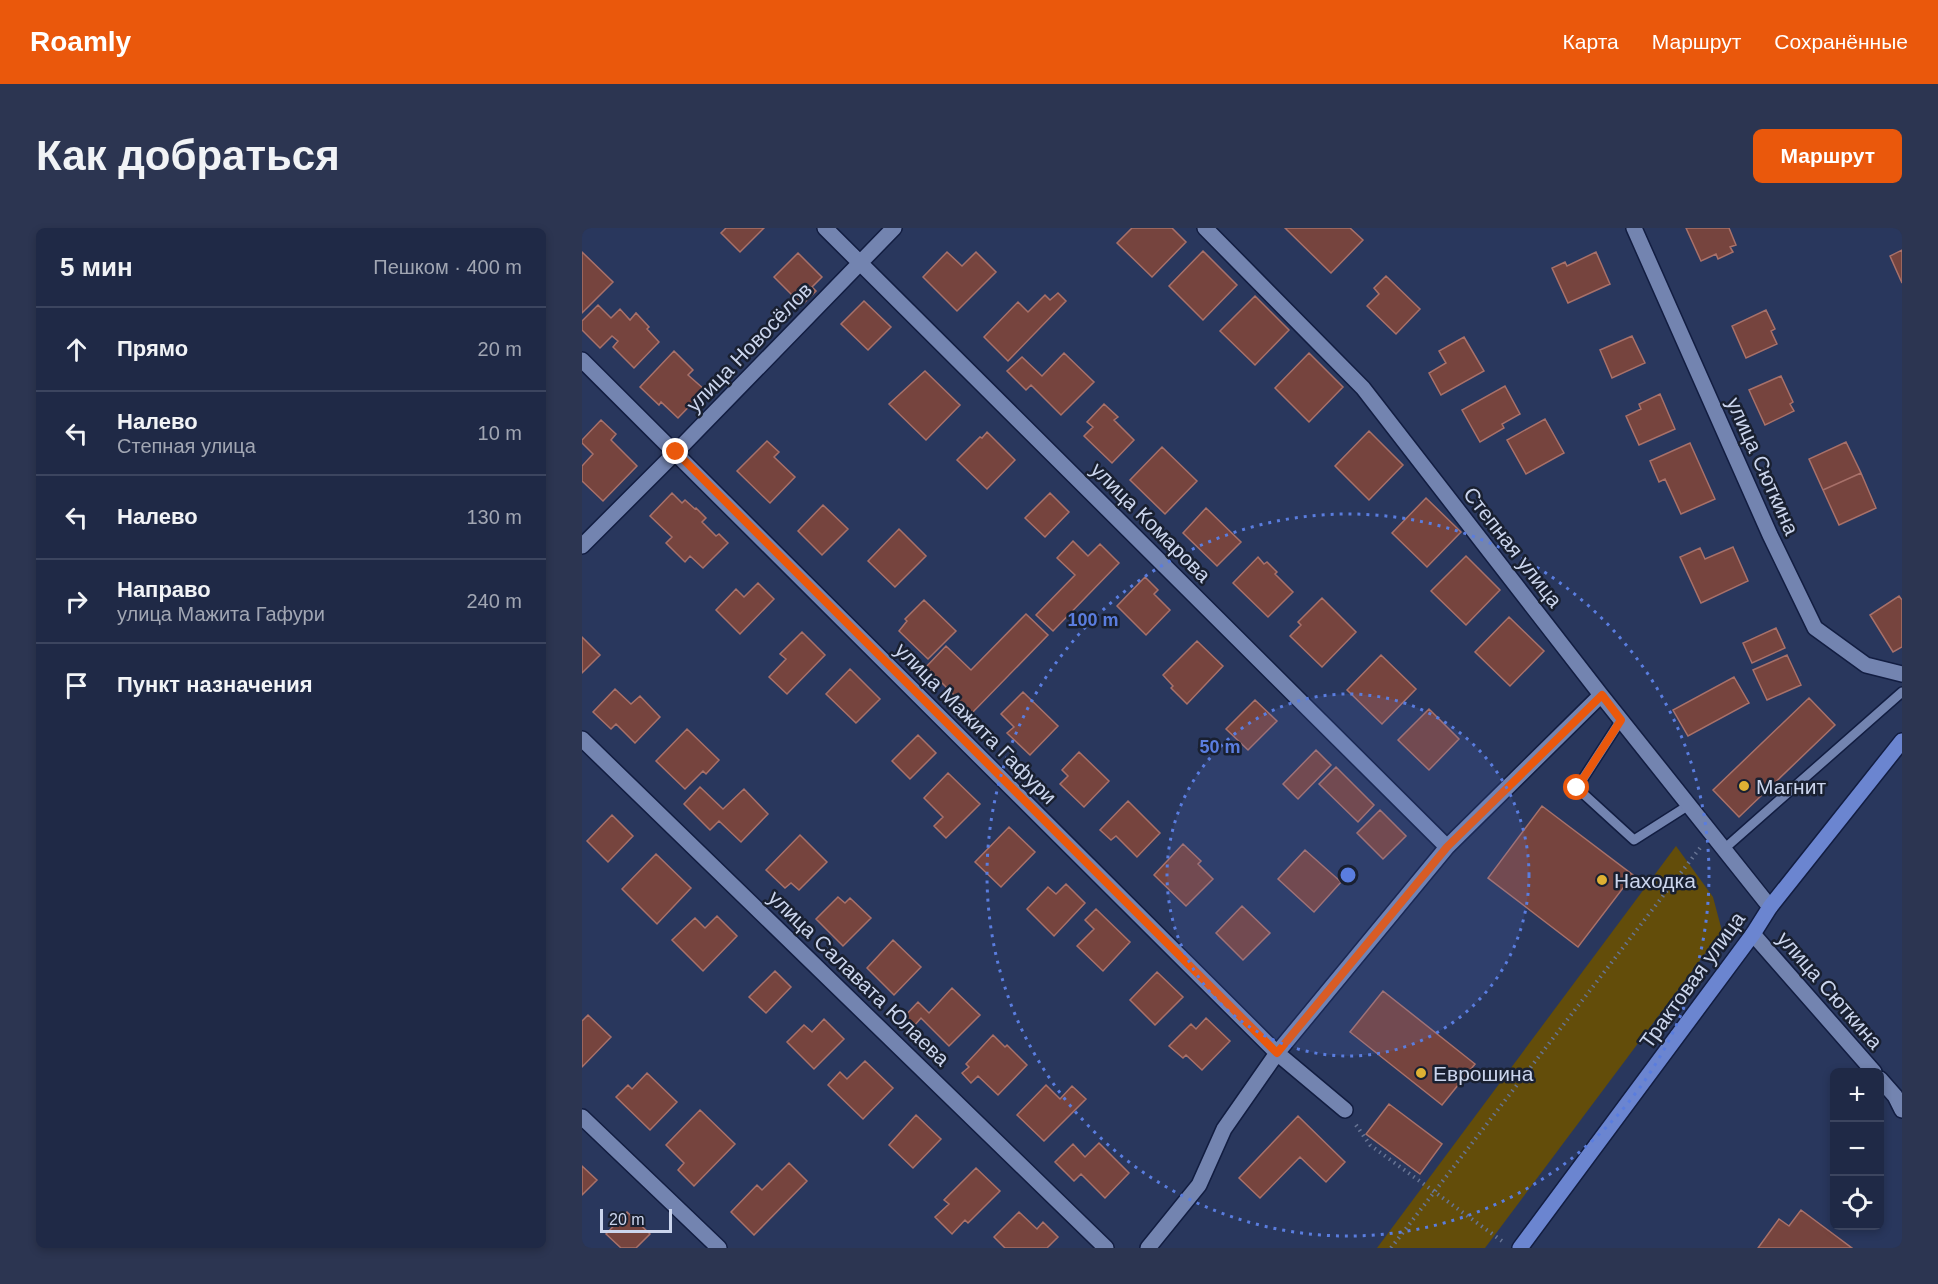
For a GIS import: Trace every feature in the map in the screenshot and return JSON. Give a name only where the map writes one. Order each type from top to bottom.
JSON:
[{"type":"main road","name":"Трактовая улица","points":[[1520,1248],[1754,934],[1770,907],[1902,741]]},
{"type":"street","name":"улица Комарова","points":[[825,228],[1447,847]]},
{"type":"street","name":"улица Новосёлов","points":[[582,546],[894,228]]},
{"type":"street","name":"Степная улица","points":[[1205,228],[1363,388],[1621,720],[1770,907]]},
{"type":"street","name":"улица Сюткина","points":[[1634,228],[1770,535],[1815,628],[1866,665],[1902,674]]},
{"type":"street","name":"улица Мажита Гафури","points":[[582,360],[1277,1053],[1345,1110]]},
{"type":"street","points":[[1148,1248],[1198,1185],[1224,1129],[1277,1053],[1447,847],[1602,695]]},
{"type":"street","name":"улица Салавата Юлаева","points":[[582,739],[1106,1248]]},
{"type":"street","name":"улица Сюткина","points":[[1754,934],[1871,1068]]},
{"type":"street","name":"улица Сюткина","points":[[1884,1082],[1898,1093],[1902,1110]]},
{"type":"street","points":[[582,1117],[718,1248]]},
{"type":"lane","points":[[1724,849],[1902,692]]},
{"type":"lane","points":[[1621,720],[1577,788],[1634,840],[1689,805]]},
{"type":"path","points":[[1391,1248],[1711,833]]},
{"type":"path","points":[[1345,1110],[1370,1145],[1511,1248]]},
{"type":"shaded area","points":[[1676,846],[1713,897],[1722,931],[1485,1248],[1377,1248]]},
{"type":"building","points":[[726,228],[764,228],[740,252],[721,233]]},
{"type":"building","points":[[1132,228],[1172,228],[1186,242],[1152,277],[1117,243]]},
{"type":"building","points":[[1285,228],[1350,228],[1363,240],[1331,273]]},
{"type":"building","points":[[1686,228],[1729,228],[1736,245],[1730,247],[1733,252],[1718,259],[1716,254],[1701,261]]},
{"type":"building","points":[[1902,250],[1902,283],[1890,256]]},
{"type":"building","points":[[1203,251],[1237,285],[1203,320],[1169,286]]},
{"type":"building","points":[[582,252],[613,282],[582,313]]},
{"type":"building","points":[[947,252],[962,266],[976,252],[996,272],[957,311],[923,277]]},
{"type":"building","points":[[1596,252],[1610,284],[1568,303],[1552,268],[1565,262],[1567,266]]},
{"type":"building","points":[[798,253],[822,277],[812,287],[816,291],[802,305],[774,277]]},
{"type":"building","points":[[1386,276],[1420,309],[1396,334],[1367,306],[1379,294],[1374,288]]},
{"type":"building","points":[[1058,293],[1066,301],[1008,361],[984,337],[1018,302],[1028,312],[1045,295],[1050,300]]},
{"type":"building","points":[[1255,296],[1289,330],[1255,365],[1220,331]]},
{"type":"building","points":[[864,301],[891,327],[868,350],[841,324]]},
{"type":"building","points":[[598,305],[611,318],[620,309],[630,320],[636,313],[659,342],[634,368],[613,347],[618,341],[612,336],[600,348],[582,330],[582,321]]},
{"type":"building","points":[[1766,310],[1775,329],[1771,331],[1777,344],[1746,358],[1732,326]]},
{"type":"building","points":[[1632,336],[1645,363],[1612,378],[1600,350]]},
{"type":"building","points":[[1464,337],[1484,371],[1441,395],[1429,373],[1446,363],[1439,351]]},
{"type":"building","points":[[674,351],[693,370],[688,375],[705,390],[678,418],[661,402],[659,405],[640,387]]},
{"type":"building","points":[[1064,353],[1094,382],[1061,415],[1031,385],[1026,390],[1007,371],[1022,357],[1042,376]]},
{"type":"building","points":[[1309,353],[1343,387],[1309,422],[1275,388]]},
{"type":"building","points":[[925,371],[960,405],[926,440],[889,404]]},
{"type":"building","points":[[1781,376],[1793,402],[1790,404],[1794,411],[1765,425],[1749,390]]},
{"type":"building","points":[[1505,386],[1520,414],[1502,424],[1504,428],[1480,442],[1462,410]]},
{"type":"building","points":[[1660,394],[1675,429],[1639,445],[1626,416],[1641,409],[1639,404]]},
{"type":"building","points":[[1104,404],[1118,417],[1114,420],[1134,440],[1112,463],[1084,436],[1093,427],[1087,422]]},
{"type":"building","points":[[1545,419],[1564,453],[1526,474],[1507,440]]},
{"type":"building","points":[[601,420],[616,434],[611,440],[637,466],[603,501],[582,481],[582,466],[593,454],[582,443],[582,440]]},
{"type":"building","points":[[1369,431],[1403,465],[1369,500],[1335,466]]},
{"type":"building","points":[[987,432],[1015,460],[987,489],[957,460]]},
{"type":"building","points":[[767,441],[779,452],[774,457],[795,477],[770,503],[737,471]]},
{"type":"building","points":[[1846,442],[1861,473],[1823,490],[1809,459]]},
{"type":"building","points":[[1690,443],[1715,499],[1681,514],[1665,479],[1659,482],[1650,461]]},
{"type":"building","points":[[1162,447],[1197,481],[1165,514],[1130,480]]},
{"type":"building","points":[[1861,473],[1876,508],[1839,525],[1823,490]]},
{"type":"building","points":[[672,493],[682,503],[685,500],[696,508],[706,518],[702,522],[716,536],[719,534],[728,543],[703,568],[690,556],[685,562],[666,543],[672,537],[650,516]]},
{"type":"building","points":[[1050,493],[1069,512],[1045,537],[1025,518]]},
{"type":"building","points":[[1426,498],[1461,532],[1427,567],[1392,533]]},
{"type":"building","points":[[823,505],[848,529],[822,555],[798,531]]},
{"type":"building","points":[[1206,508],[1241,542],[1217,566],[1183,533]]},
{"type":"building","points":[[899,529],[926,556],[895,587],[868,561]]},
{"type":"building","points":[[1073,541],[1088,556],[1100,544],[1119,563],[1053,631],[1036,615],[1075,575],[1057,558]]},
{"type":"building","points":[[1733,547],[1748,581],[1701,603],[1680,557],[1700,548],[1705,559]]},
{"type":"building","points":[[1466,556],[1500,590],[1466,625],[1431,591]]},
{"type":"building","points":[[1258,557],[1277,572],[1275,574],[1293,592],[1268,617],[1233,583]]},
{"type":"building","points":[[1145,577],[1158,590],[1154,594],[1170,610],[1146,635],[1117,606]]},
{"type":"building","points":[[758,583],[774,599],[740,634],[716,610],[736,589],[744,597]]},
{"type":"building","points":[[1899,596],[1902,600],[1902,647],[1893,652],[1870,615]]},
{"type":"building","points":[[1322,598],[1356,632],[1322,667],[1290,636],[1301,625],[1298,622]]},
{"type":"building","points":[[924,600],[956,631],[928,659],[899,631],[907,621],[905,619]]},
{"type":"building","points":[[1026,614],[1048,635],[972,713],[926,667],[946,646],[971,670]]},
{"type":"building","points":[[1509,617],[1544,651],[1510,686],[1475,652]]},
{"type":"building","points":[[1776,628],[1785,648],[1752,663],[1743,643]]},
{"type":"building","points":[[802,632],[825,655],[787,694],[769,677],[786,659],[780,654]]},
{"type":"building","points":[[582,637],[600,655],[582,673]]},
{"type":"building","points":[[1197,641],[1223,666],[1187,704],[1171,688],[1173,686],[1163,675]]},
{"type":"building","points":[[1381,655],[1416,689],[1382,724],[1347,690]]},
{"type":"building","points":[[1787,655],[1801,685],[1767,700],[1753,670]]},
{"type":"building","points":[[850,669],[880,699],[856,723],[826,694]]},
{"type":"building","points":[[1734,677],[1749,703],[1688,736],[1673,710]]},
{"type":"building","points":[[615,689],[631,704],[640,696],[660,717],[635,743],[616,724],[611,729],[593,712]]},
{"type":"building","points":[[1023,692],[1058,726],[1030,755],[1007,733],[1014,727],[1001,714]]},
{"type":"building","points":[[1809,698],[1835,725],[1739,817],[1713,790]]},
{"type":"building","points":[[1255,700],[1277,721],[1248,750],[1226,729]]},
{"type":"building","points":[[1429,709],[1459,739],[1429,770],[1398,740]]},
{"type":"building","points":[[687,729],[719,760],[706,774],[703,771],[685,789],[656,761]]},
{"type":"building","points":[[918,735],[936,753],[910,779],[892,761]]},
{"type":"building","points":[[1316,750],[1331,765],[1298,799],[1283,784]]},
{"type":"building","points":[[1079,752],[1109,781],[1084,807],[1060,784],[1068,776],[1062,770]]},
{"type":"building","points":[[1336,767],[1374,805],[1358,822],[1319,784]]},
{"type":"building","points":[[948,773],[980,804],[946,838],[934,826],[943,817],[924,798]]},
{"type":"building","points":[[700,787],[723,809],[744,789],[768,814],[741,842],[719,821],[710,830],[684,804]]},
{"type":"building","points":[[1128,801],[1160,833],[1137,857],[1116,836],[1111,840],[1100,830]]},
{"type":"building","points":[[1542,806],[1633,875],[1578,947],[1488,878]]},
{"type":"building","points":[[1380,810],[1406,836],[1383,859],[1357,833]]},
{"type":"building","points":[[612,815],[633,836],[608,862],[587,841]]},
{"type":"building","points":[[1009,827],[1035,852],[1001,887],[975,862]]},
{"type":"building","points":[[800,835],[827,862],[799,890],[791,883],[785,888],[766,870]]},
{"type":"building","points":[[1183,844],[1201,861],[1198,864],[1213,879],[1186,906],[1154,875]]},
{"type":"building","points":[[1305,850],[1341,882],[1314,912],[1278,879]]},
{"type":"building","points":[[656,854],[691,888],[657,924],[622,889]]},
{"type":"building","points":[[1066,884],[1085,903],[1054,936],[1027,909],[1048,887],[1056,894]]},
{"type":"building","points":[[838,897],[845,903],[850,898],[871,918],[843,946],[816,919]]},
{"type":"building","points":[[1242,906],[1270,933],[1243,960],[1216,933]]},
{"type":"building","points":[[1096,909],[1130,942],[1103,971],[1077,946],[1094,929],[1085,920]]},
{"type":"building","points":[[717,916],[737,936],[703,971],[672,940],[695,918],[705,928]]},
{"type":"building","points":[[893,940],[921,967],[894,995],[867,968]]},
{"type":"building","points":[[775,971],[791,987],[766,1013],[749,997]]},
{"type":"building","points":[[1157,972],[1183,997],[1155,1025],[1130,1000]]},
{"type":"building","points":[[952,988],[980,1015],[949,1046],[921,1018],[914,1026],[904,1017],[918,1002],[929,1013]]},
{"type":"building","points":[[1383,991],[1475,1064],[1442,1105],[1350,1032]]},
{"type":"building","points":[[588,1015],[611,1037],[582,1067],[582,1021]]},
{"type":"building","points":[[1206,1018],[1230,1041],[1202,1070],[1186,1055],[1183,1058],[1169,1046],[1191,1024],[1196,1029]]},
{"type":"building","points":[[824,1019],[844,1039],[814,1069],[787,1042],[804,1025],[812,1032]]},
{"type":"building","points":[[993,1035],[1027,1065],[998,1095],[978,1076],[971,1083],[962,1073],[969,1067],[966,1064]]},
{"type":"building","points":[[865,1061],[893,1088],[863,1119],[828,1085],[840,1072],[847,1079]]},
{"type":"building","points":[[647,1073],[677,1102],[650,1130],[616,1097],[628,1085],[632,1089]]},
{"type":"building","points":[[1046,1085],[1060,1099],[1072,1086],[1086,1099],[1044,1141],[1017,1115]]},
{"type":"building","points":[[1389,1104],[1442,1144],[1420,1174],[1366,1134]]},
{"type":"building","points":[[700,1110],[735,1144],[694,1186],[678,1170],[684,1163],[666,1145]]},
{"type":"building","points":[[916,1115],[941,1139],[913,1168],[889,1145]]},
{"type":"building","points":[[1298,1116],[1345,1162],[1326,1182],[1300,1157],[1260,1198],[1239,1178]]},
{"type":"building","points":[[1099,1143],[1129,1173],[1105,1198],[1081,1174],[1074,1181],[1055,1162],[1073,1144],[1085,1157]]},
{"type":"building","points":[[789,1163],[807,1181],[754,1235],[731,1212],[757,1185],[762,1190]]},
{"type":"building","points":[[582,1166],[597,1180],[582,1195]]},
{"type":"building","points":[[976,1168],[1000,1191],[968,1223],[965,1220],[952,1234],[935,1217],[949,1204],[944,1200]]},
{"type":"building","points":[[1801,1210],[1852,1248],[1758,1248],[1779,1219],[1789,1226]]},
{"type":"building","points":[[627,1212],[650,1234],[636,1248],[621,1248],[606,1234]]},
{"type":"building","points":[[1019,1212],[1037,1229],[1043,1222],[1058,1237],[1047,1248],[1005,1248],[994,1237]]},
{"type":"place","name":"Магнит","points":[[1744,786]]},
{"type":"place","name":"Находка","points":[[1602,880]]},
{"type":"place","name":"Еврошина","points":[[1421,1073]]},
{"type":"route","points":[[676,452],[1277,1053],[1447,847],[1602,695],[1621,720],[1577,788]]}]
